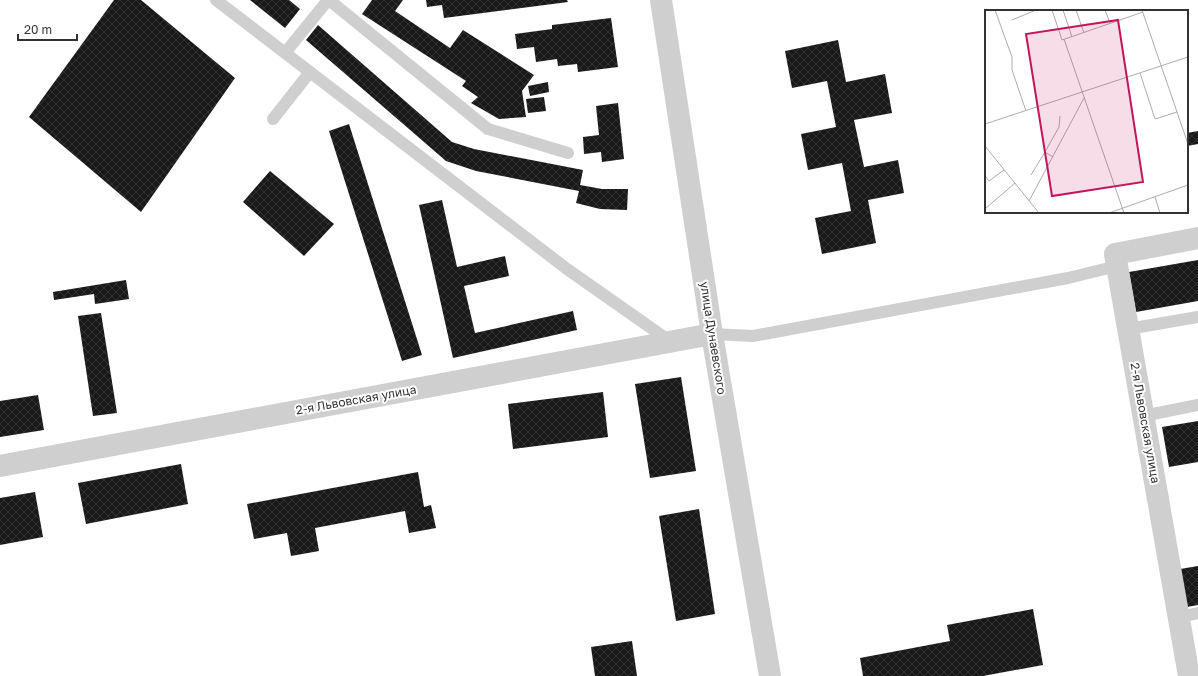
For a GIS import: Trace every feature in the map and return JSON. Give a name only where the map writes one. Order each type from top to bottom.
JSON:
[{"type":"street","name":"улица Дунаевского","points":[[661,0],[712,334],[770,676]]},
{"type":"street","points":[[1117,266],[1115,254],[1198,238]]},
{"type":"street","name":"2-я Львовская улица","points":[[1117,266],[1143,416],[1188,615],[1189,676]]},
{"type":"street","name":"2-я Львовская улица","points":[[0,466],[712,334]]},
{"type":"lane","points":[[216,0],[567,269],[671,342]]},
{"type":"lane","points":[[285,53],[328,0],[488,129],[568,153]]},
{"type":"lane","points":[[273,120],[310,72]]},
{"type":"lane","points":[[712,334],[753,336],[1060,280],[1117,266]]},
{"type":"lane","points":[[1128,329],[1198,317]]},
{"type":"lane","points":[[1143,416],[1198,406]]},
{"type":"building","points":[[114,0],[141,0],[235,78],[141,212],[29,117]]},
{"type":"building","points":[[250,0],[289,0],[300,9],[285,28]]},
{"type":"building","points":[[372,0],[403,0],[395,11],[450,48],[463,30],[534,75],[522,91],[526,117],[499,119],[471,103],[478,97],[462,86],[466,81],[362,14]]},
{"type":"building","points":[[426,0],[567,0],[568,2],[444,18],[442,5],[427,7]]},
{"type":"building","points":[[611,18],[618,67],[578,72],[577,64],[558,66],[557,59],[536,62],[534,47],[517,49],[515,34],[552,29],[552,25]]},
{"type":"building","points":[[318,25],[452,142],[474,149],[583,170],[580,185],[602,189],[628,189],[627,210],[600,209],[576,203],[579,191],[476,171],[446,161],[306,40]]},
{"type":"building","points":[[838,40],[846,82],[885,74],[892,113],[854,120],[864,167],[898,160],[904,193],[868,200],[876,243],[822,254],[815,218],[851,211],[842,163],[808,170],[801,134],[836,127],[827,81],[792,88],[785,51]]},
{"type":"building","points":[[548,82],[549,92],[530,96],[528,86]]},
{"type":"building","points":[[544,97],[546,111],[528,113],[526,99]]},
{"type":"building","points":[[618,103],[624,159],[602,162],[601,152],[584,154],[583,137],[599,135],[596,106]]},
{"type":"building","points":[[349,124],[422,355],[402,361],[329,131]]},
{"type":"building","points":[[1198,131],[1198,144],[1188,146],[1188,133]]},
{"type":"building","points":[[270,171],[334,224],[304,256],[243,202]]},
{"type":"building","points":[[442,200],[457,267],[505,256],[509,276],[464,286],[475,333],[573,311],[577,330],[453,358],[419,205]]},
{"type":"building","points":[[1198,260],[1198,301],[1136,312],[1129,272]]},
{"type":"building","points":[[126,280],[129,299],[95,304],[94,294],[54,300],[53,292]]},
{"type":"building","points":[[101,313],[117,413],[93,416],[78,316]]},
{"type":"building","points":[[681,377],[696,471],[650,478],[635,384]]},
{"type":"building","points":[[603,392],[608,437],[513,449],[508,404]]},
{"type":"building","points":[[38,395],[44,430],[0,437],[0,401]]},
{"type":"building","points":[[1198,421],[1198,462],[1169,467],[1162,427]]},
{"type":"building","points":[[181,464],[188,504],[86,524],[78,483]]},
{"type":"building","points":[[418,472],[424,507],[431,505],[436,528],[409,533],[405,511],[315,528],[319,551],[291,556],[287,533],[254,539],[247,504]]},
{"type":"building","points":[[35,492],[43,537],[0,545],[0,498]]},
{"type":"building","points":[[699,509],[715,614],[676,621],[659,516]]},
{"type":"building","points":[[1198,566],[1198,605],[1187,607],[1180,569]]},
{"type":"building","points":[[1033,609],[1043,665],[983,676],[863,676],[860,658],[950,641],[947,625]]},
{"type":"building","points":[[632,641],[637,676],[595,676],[591,647]]}]
